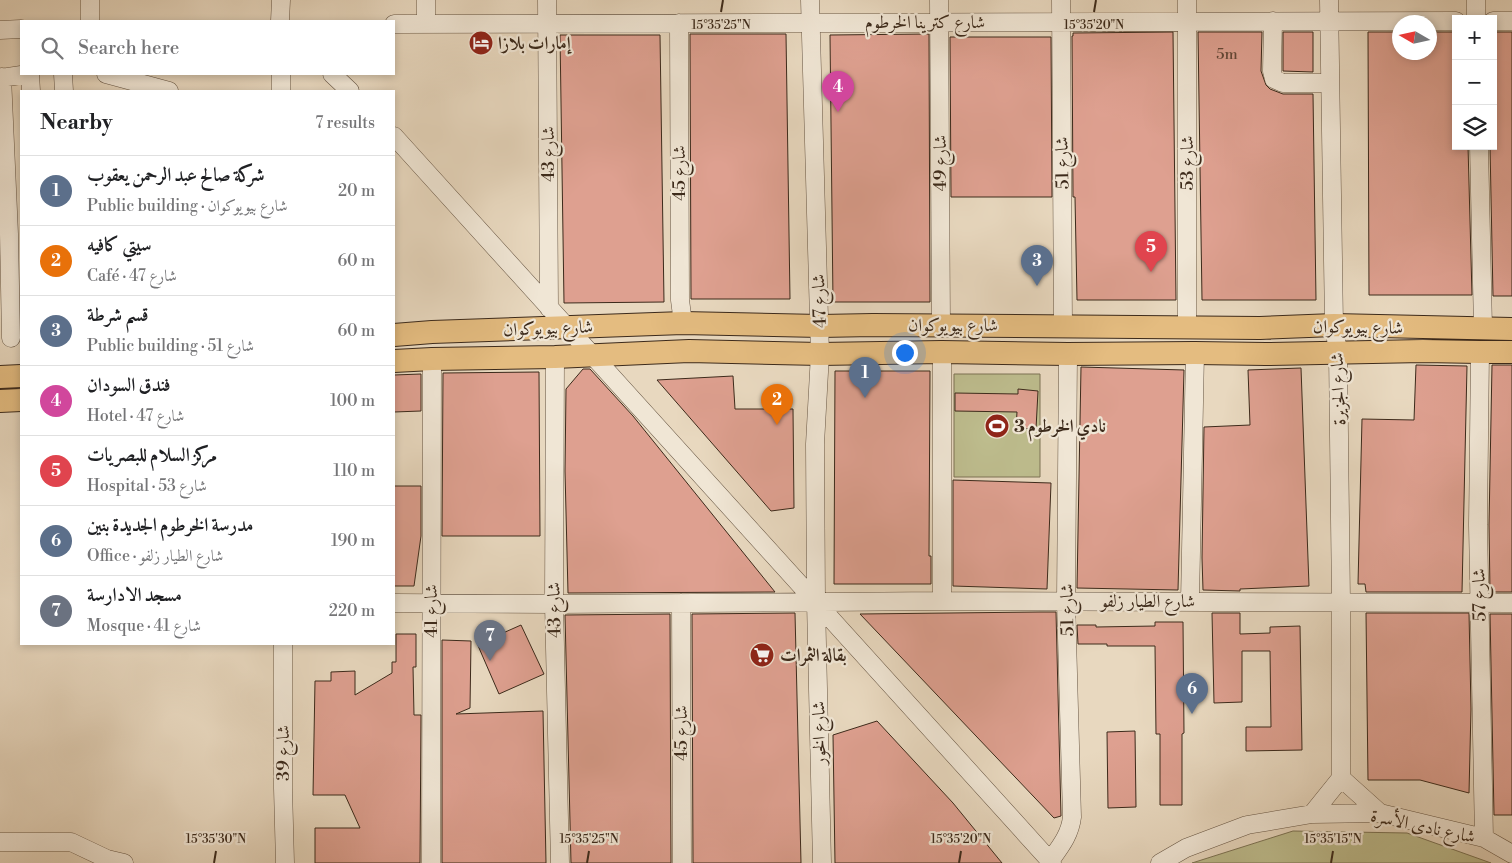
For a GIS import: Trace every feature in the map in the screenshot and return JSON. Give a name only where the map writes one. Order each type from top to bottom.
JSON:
[{"type":"main road","name":"شارع بيويوكوان","points":[[395,335],[683,323],[820,326],[941,325],[1260,328],[1334,325],[1512,329]]},
{"type":"main road","name":"شارع بيويوكوان","points":[[395,361],[689,351],[820,354],[942,352],[1068,354],[1195,352],[1266,354],[1423,351],[1512,352]]},
{"type":"main road","points":[[0,377],[20,376]]},
{"type":"main road","points":[[0,401],[20,400]]},
{"type":"street","points":[[90,0],[90,20]]},
{"type":"street","points":[[280,0],[280,20]]},
{"type":"street","points":[[426,0],[426,23]]},
{"type":"street","name":"شارع 43","points":[[547,0],[549,308]]},
{"type":"street","name":"شارع 47","points":[[810,0],[820,326],[815,444],[816,602]]},
{"type":"street","name":"شارع 49","points":[[939,0],[941,325]]},
{"type":"street","name":"شارع 51","points":[[1061,0],[1063,326]]},
{"type":"street","name":"شارع 53","points":[[1187,0],[1187,327]]},
{"type":"street","name":"شارع الجزيرة","points":[[1329,0],[1334,325],[1338,353],[1341,778]]},
{"type":"street","points":[[1476,0],[1476,15]]},
{"type":"street","points":[[1272,21],[1272,71],[1274,78],[1283,83],[1330,83]]},
{"type":"street","name":"شارع كترينا الخرطوم","points":[[395,24],[1452,21]]},
{"type":"street","points":[[1497,21],[1512,21]]},
{"type":"street","name":"شارع 45","points":[[679,23],[680,300],[683,323]]},
{"type":"street","points":[[0,30],[20,29]]},
{"type":"street","points":[[11,338],[9,234],[1,78],[22,75]]},
{"type":"street","points":[[29,75],[31,90]]},
{"type":"street","points":[[63,75],[64,90]]},
{"type":"street","points":[[108,75],[132,86],[163,90]]},
{"type":"street","points":[[281,75],[281,90]]},
{"type":"street","points":[[333,75],[349,90]]},
{"type":"street","points":[[395,137],[1051,862]]},
{"type":"street","points":[[1478,150],[1482,328]]},
{"type":"street","points":[[942,352],[942,601]]},
{"type":"street","points":[[1190,601],[1195,352]]},
{"type":"street","name":"شارع 57","points":[[1480,352],[1478,469],[1479,602],[1484,838]]},
{"type":"street","name":"شارع 51","points":[[1051,862],[1067,836],[1071,827],[1072,817],[1066,602],[1068,354]]},
{"type":"street","name":"شارع 43","points":[[555,357],[554,604],[560,863]]},
{"type":"street","name":"شارع 41","points":[[431,863],[430,603],[432,359]]},
{"type":"street","name":"شارع الطيار زلفو","points":[[395,603],[554,604],[942,601],[1512,602]]},
{"type":"street","name":"شارع الخور","points":[[816,602],[822,863]]},
{"type":"street","name":"شارع 45","points":[[681,603],[682,863]]},
{"type":"street","name":"شارع 39","points":[[283,645],[285,863]]},
{"type":"street","points":[[1312,814],[1341,778],[1380,813]]},
{"type":"street","name":"شارع نادى الأسرة","points":[[1160,863],[1186,848],[1247,825],[1312,814],[1380,813],[1484,838],[1512,854]]},
{"type":"street","points":[[0,842],[71,842],[113,862]]},
{"type":"shaded area","name":"نادي الخرطوم 3","points":[[954,374],[1040,374],[1040,477],[954,477]]},
{"type":"shaded area","points":[[1293,831],[1407,833],[1491,863],[1192,863]]},
{"type":"building","points":[[1173,32],[1176,300],[1077,300],[1075,197],[1073,197],[1073,33]]},
{"type":"building","points":[[1198,32],[1262,32],[1261,71],[1266,85],[1270,89],[1283,94],[1313,94],[1316,300],[1202,300]]},
{"type":"building","points":[[1283,32],[1313,32],[1313,72],[1283,71]]},
{"type":"building","points":[[1368,32],[1392,32],[1392,60],[1437,60],[1437,32],[1452,32],[1452,150],[1468,150],[1472,295],[1369,295]]},
{"type":"building","points":[[1497,32],[1512,32],[1512,296],[1493,296],[1490,150],[1497,150]]},
{"type":"building","points":[[690,34],[786,34],[790,299],[691,299]]},
{"type":"building","points":[[929,34],[930,302],[833,302],[830,35]]},
{"type":"building","points":[[560,35],[660,35],[664,302],[564,303]]},
{"type":"building","points":[[950,37],[1051,37],[1052,197],[951,197]]},
{"type":"building","points":[[1416,365],[1467,366],[1462,592],[1366,592],[1365,584],[1358,584],[1362,419],[1414,420]]},
{"type":"building","points":[[1492,365],[1512,365],[1512,592],[1490,592],[1489,525]]},
{"type":"building","points":[[1081,367],[1184,370],[1178,590],[1077,588]]},
{"type":"building","points":[[1301,368],[1309,586],[1240,589],[1240,591],[1203,590],[1204,427],[1250,425],[1248,370]]},
{"type":"building","points":[[583,369],[590,369],[633,416],[775,592],[568,593],[565,471],[566,389]]},
{"type":"building","points":[[835,371],[930,371],[929,556],[931,556],[931,584],[834,584]]},
{"type":"building","points":[[539,372],[540,536],[442,536],[443,373]]},
{"type":"building","points":[[421,374],[421,411],[395,412],[395,375]]},
{"type":"building","points":[[733,376],[735,409],[793,409],[794,508],[771,511],[657,380]]},
{"type":"building","points":[[1018,389],[1038,391],[1036,429],[1016,428],[1017,412],[955,411],[955,393],[1018,394]]},
{"type":"building","points":[[953,480],[1051,483],[1047,589],[953,586]]},
{"type":"building","points":[[395,486],[421,486],[421,536],[414,586],[395,586]]},
{"type":"building","points":[[1056,612],[1061,816],[1054,818],[860,614]]},
{"type":"building","points":[[795,613],[801,863],[693,863],[692,614]]},
{"type":"building","points":[[1212,613],[1240,613],[1240,634],[1270,633],[1270,627],[1300,626],[1302,750],[1246,751],[1246,727],[1271,727],[1270,651],[1242,651],[1242,702],[1214,703]]},
{"type":"building","points":[[1366,613],[1469,613],[1471,709],[1469,793],[1420,780],[1368,780]]},
{"type":"building","points":[[670,614],[671,863],[571,863],[565,615]]},
{"type":"building","points":[[1490,614],[1512,614],[1512,815],[1494,815]]},
{"type":"building","points":[[1155,622],[1183,622],[1184,733],[1182,734],[1182,805],[1160,805],[1160,734],[1156,734],[1155,646],[1078,644],[1077,625],[1096,625],[1096,627],[1155,626]]},
{"type":"building","points":[[521,625],[544,674],[499,694],[476,641],[485,641]]},
{"type":"building","points":[[396,634],[416,634],[416,667],[413,667],[414,715],[421,715],[420,863],[315,863],[315,828],[360,828],[345,795],[313,795],[315,681],[331,681],[331,672],[355,671],[355,695],[392,673],[392,662],[396,662]]},
{"type":"building","points":[[442,640],[471,641],[470,708],[456,714],[543,711],[546,863],[442,863]]},
{"type":"building","points":[[877,721],[953,803],[1002,863],[835,863],[833,735]]},
{"type":"building","points":[[1135,731],[1136,807],[1108,808],[1107,732]]},
{"type":"place","name":"إمارات بلازا","points":[[481,43]]},
{"type":"place","name":"فندق السودان","points":[[838,112]]},
{"type":"place","name":"مركز السلام للبصريات","points":[[1151,272]]},
{"type":"place","name":"قسم شرطة","points":[[1037,286]]},
{"type":"place","name":"شركة صالح عبد الرحمن يعقوب","points":[[865,398]]},
{"type":"place","name":"سيتي كافيه","points":[[777,425]]},
{"type":"place","name":"نادي الخرطوم 3","points":[[997,426]]},
{"type":"place","name":"بقالة الثمرات","points":[[762,655]]},
{"type":"place","name":"مسجد الادارسة","points":[[490,661]]},
{"type":"place","name":"مدرسة الخرطوم الجديدة بنين","points":[[1192,714]]}]
